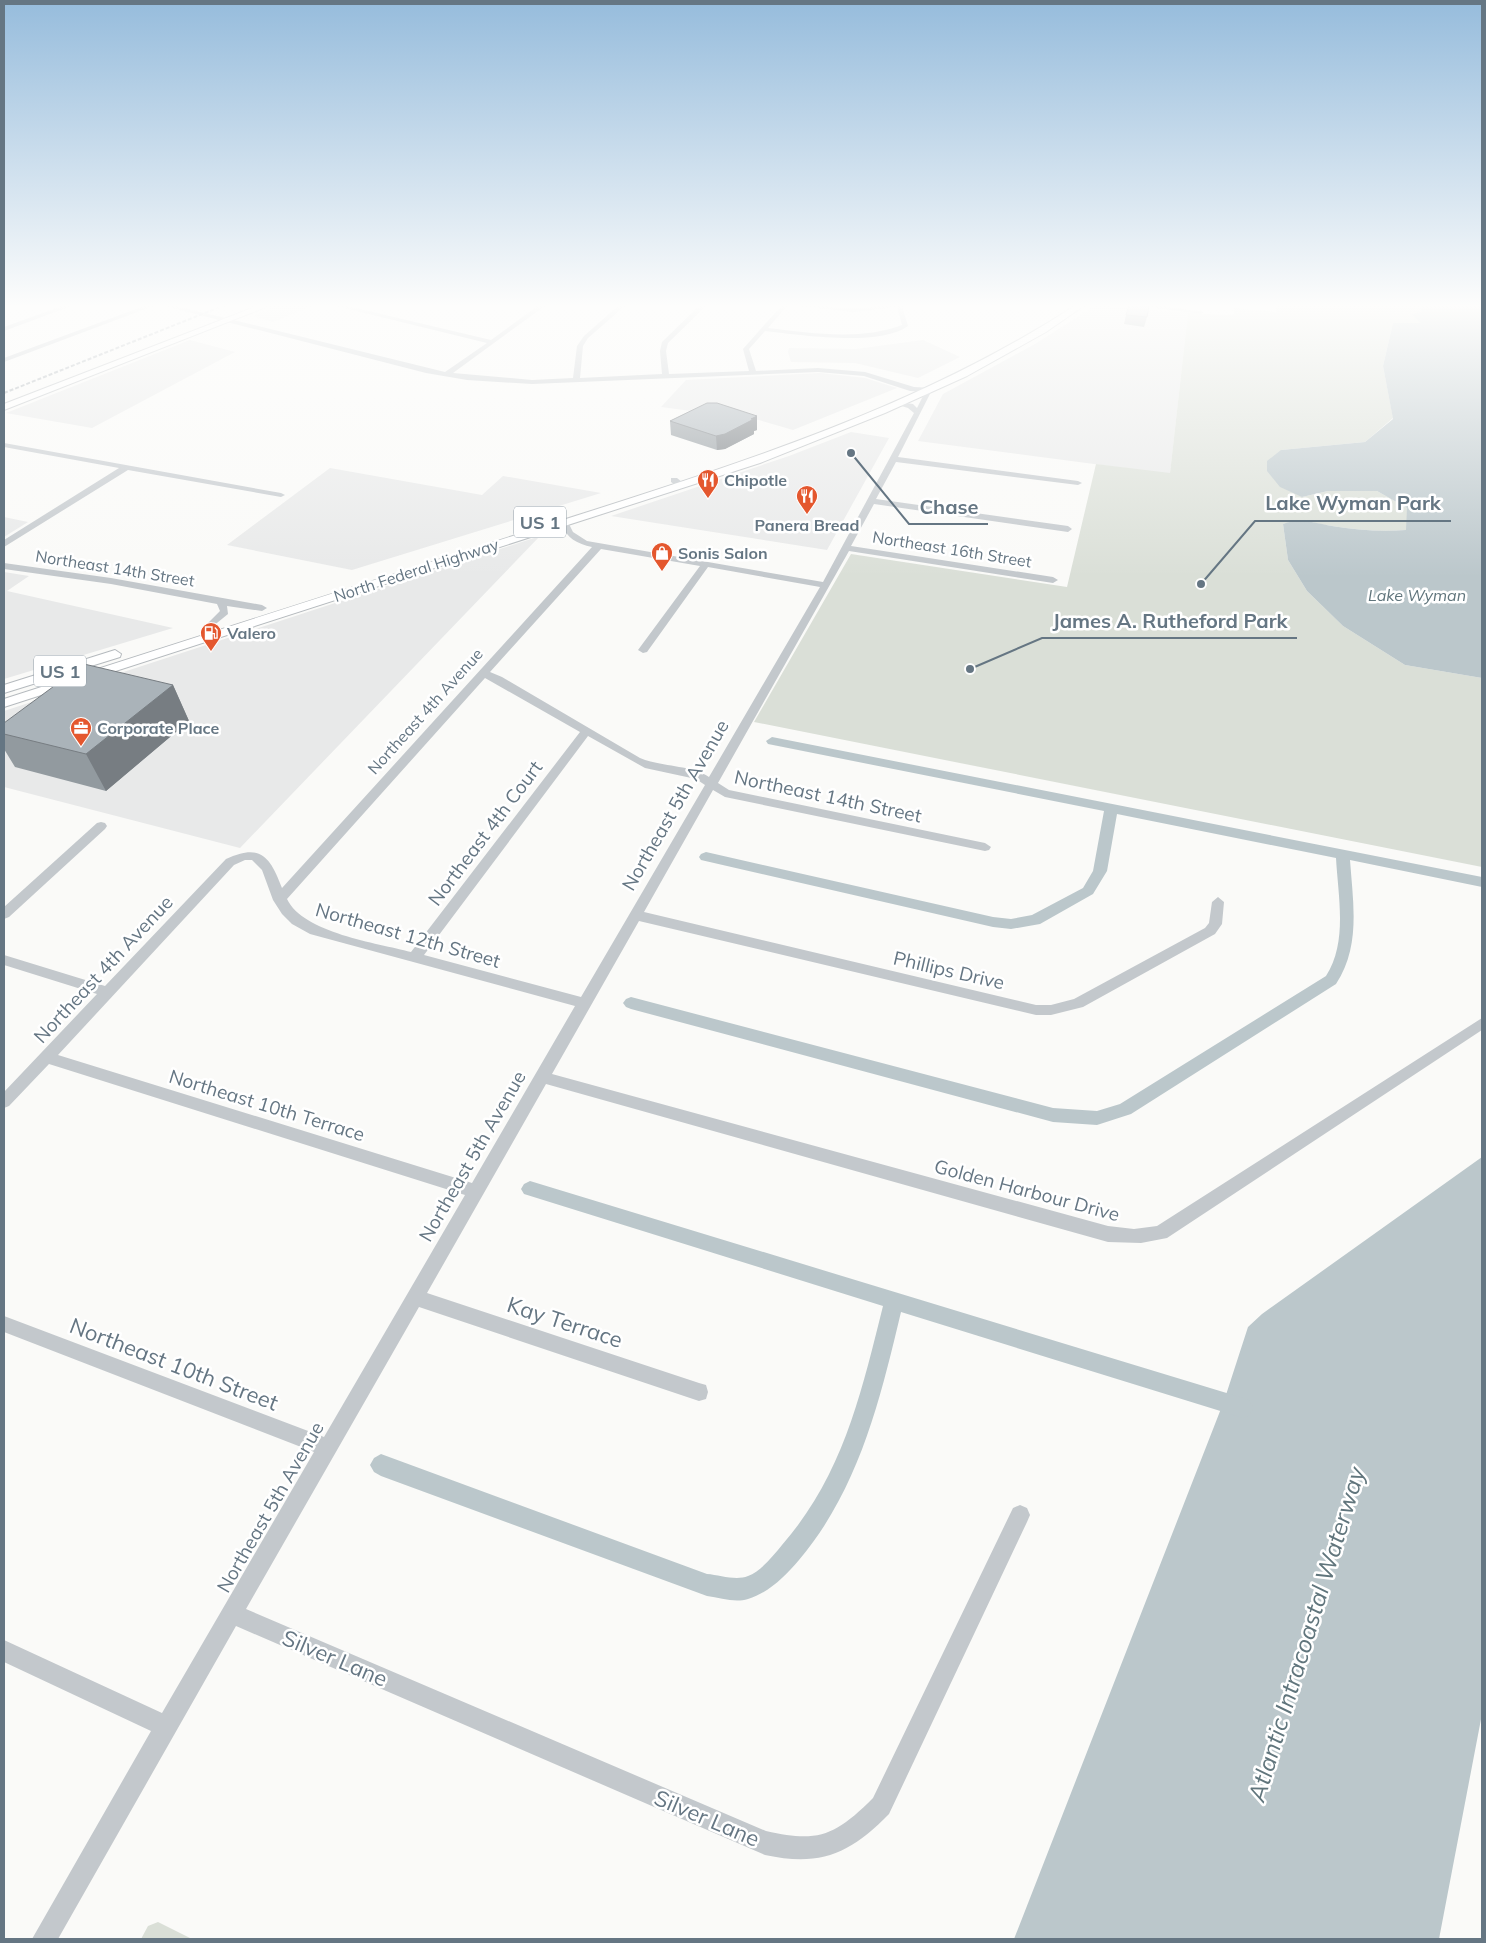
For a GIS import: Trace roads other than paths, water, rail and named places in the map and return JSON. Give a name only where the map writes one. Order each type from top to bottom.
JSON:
[{"type":"main road","points":[[4,407],[32,396]]},
{"type":"main road","name":"North Federal Highway","points":[[4,688],[216,628],[565,524],[678,483],[897,396]]},
{"type":"main road","name":"North Federal Highway","points":[[10,701],[222,627],[233,617],[554,517],[756,461],[825,435],[899,404],[913,396]]},
{"type":"main road","points":[[814,430],[825,435]]},
{"type":"main road","points":[[756,461],[756,457],[764,449]]},
{"type":"main road","points":[[565,524],[570,516],[581,509]]},
{"type":"main road","points":[[537,532],[550,524],[554,517]]},
{"type":"street","name":"Northeast 5th Avenue","points":[[44,1939],[826,585],[894,459],[918,412],[924,396]]},
{"type":"street","points":[[899,404],[910,406],[918,412]]},
{"type":"street","points":[[4,445],[281,495]]},
{"type":"street","points":[[894,459],[1078,483]]},
{"type":"street","points":[[4,544],[127,467]]},
{"type":"street","points":[[872,500],[1068,529]]},
{"type":"street","points":[[565,524],[569,533],[584,543],[826,585]]},
{"type":"street","name":"Northeast 4th Avenue","points":[[279,900],[598,546]]},
{"type":"street","name":"Northeast 16th Street","points":[[847,548],[1053,580]]},
{"type":"street","points":[[643,650],[706,564]]},
{"type":"street","name":"Northeast 14th Street","points":[[4,566],[36,572],[111,580],[221,602],[262,608]]},
{"type":"street","points":[[216,628],[225,612],[221,602]]},
{"type":"street","name":"Northeast 14th Street","points":[[483,673],[498,679],[649,766],[700,776],[725,793],[985,847]]},
{"type":"street","name":"Northeast 4th Court","points":[[414,958],[586,731]]},
{"type":"street","points":[[4,914],[101,826]]},
{"type":"street","name":"Northeast 12th Street","points":[[230,862],[240,855],[249,854],[263,862],[269,868],[279,900],[295,920],[315,931],[585,1003]]},
{"type":"street","name":"Northeast 4th Avenue","points":[[4,1102],[230,862]]},
{"type":"street","name":"Phillips Drive","points":[[636,915],[1036,1010],[1052,1010],[1078,1003],[1210,931],[1215,924],[1218,902]]},
{"type":"street","points":[[4,960],[108,992]]},
{"type":"street","name":"Golden Harbour Drive","points":[[542,1077],[1108,1234],[1144,1237],[1161,1233],[1482,1023]]},
{"type":"street","name":"Northeast 10th Terrace","points":[[46,1057],[476,1191]]},
{"type":"street","name":"Kay Terrace","points":[[415,1297],[699,1392]]},
{"type":"street","name":"Northeast 10th Street","points":[[4,1324],[328,1448]]},
{"type":"street","name":"Silver Lane","points":[[232,1614],[765,1843],[790,1849],[816,1849],[840,1841],[855,1831],[881,1806],[1020,1515]]},
{"type":"street","points":[[4,1651],[167,1726]]},
{"type":"water","name":"Lake Wyman","points":[[1389,396],[1482,396],[1482,678],[1405,665],[1343,626],[1307,591],[1288,560],[1283,524],[1290,522],[1313,522],[1360,530],[1406,530],[1407,508],[1377,491],[1328,491],[1302,497],[1280,487],[1267,471],[1267,461],[1281,450],[1365,442],[1393,419]]},
{"type":"water","name":"Atlantic Intracoastal Waterway","points":[[1482,1157],[1482,1714],[1439,1939],[1014,1939],[1224,1401],[1248,1327],[1262,1314]]},
{"type":"waterway","points":[[772,741],[1482,882]]},
{"type":"waterway","points":[[706,857],[993,922],[1011,924],[1035,920],[1088,891],[1100,871],[1111,809]]},
{"type":"waterway","points":[[631,1003],[1053,1115],[1097,1118],[1125,1109],[1331,980],[1339,968],[1344,954],[1346,938],[1347,921],[1343,855]]},
{"type":"waterway","points":[[530,1189],[894,1301]]},
{"type":"waterway","points":[[381,1465],[707,1585],[733,1589],[747,1588],[759,1583],[769,1575],[806,1534],[826,1504],[843,1472],[867,1406],[894,1301]]},
{"type":"waterway","points":[[894,1301],[1243,1408]]},
{"type":"place","name":"Chase","points":[[851,453]]},
{"type":"place","name":"Chipotle","points":[[708,499]]},
{"type":"place","name":"Panera Bread","points":[[807,515]]},
{"type":"place","name":"Sonis Salon","points":[[662,572]]},
{"type":"place","name":"Lake Wyman Park","points":[[1201,584]]},
{"type":"place","name":"Valero","points":[[211,652]]},
{"type":"place","name":"James A. Rutheford Park","points":[[970,669]]},
{"type":"place","name":"Corporate Place","points":[[81,747]]}]
